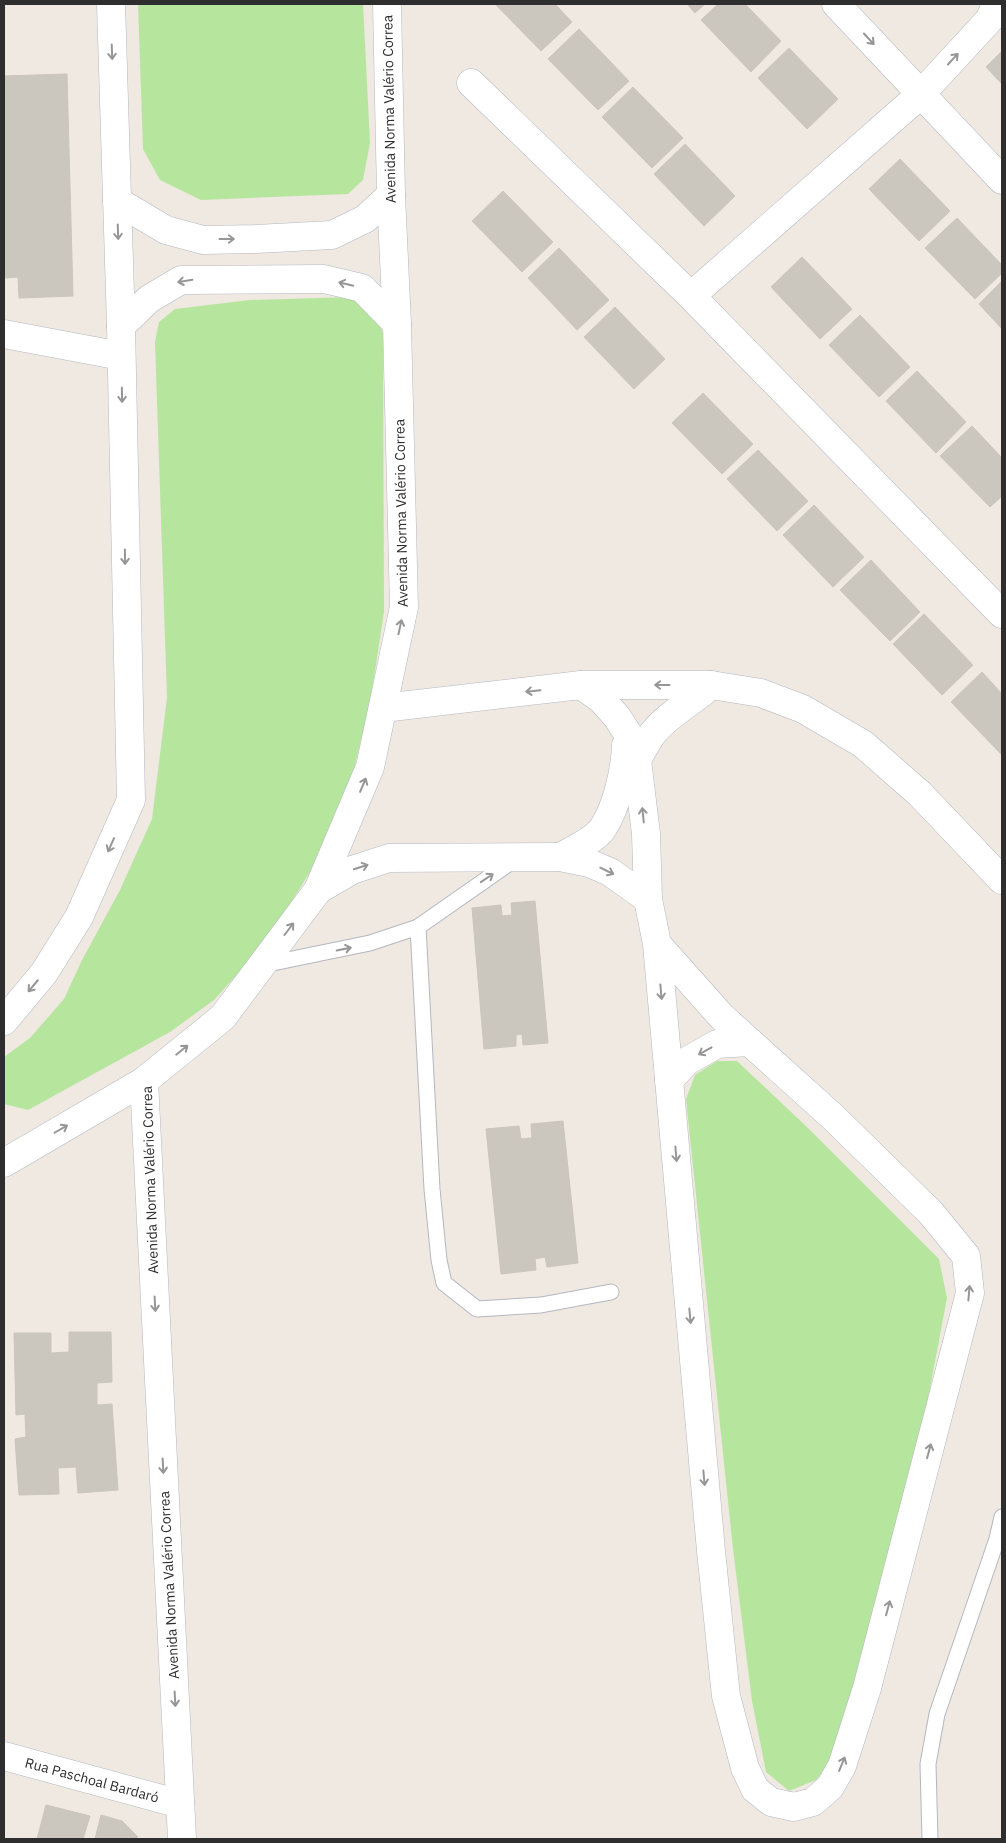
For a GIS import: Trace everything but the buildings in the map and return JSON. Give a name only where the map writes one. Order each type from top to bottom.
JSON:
[{"type":"street","points":[[4,1021],[44,972],[79,916],[131,800],[121,326],[111,4]]},
{"type":"street","name":"Avenida Norma Valério Correa","points":[[182,1839],[144,1081],[223,1017],[318,890],[370,768],[404,607],[397,324],[390,195],[387,4]]},
{"type":"street","points":[[836,4],[1002,180]]},
{"type":"street","points":[[691,296],[920,95],[990,20],[996,4]]},
{"type":"street","points":[[471,83],[691,296],[1002,614]]},
{"type":"street","points":[[117,200],[166,230],[203,240],[332,235],[365,219],[390,195]]},
{"type":"street","points":[[121,326],[150,299],[181,280],[324,278],[362,288],[397,324]]},
{"type":"street","points":[[4,334],[121,356]]},
{"type":"street","points":[[383,708],[581,686],[711,685],[761,693],[794,706],[863,744],[920,794],[1002,880]]},
{"type":"street","points":[[637,760],[653,733],[677,710],[699,697],[711,685]]},
{"type":"street","points":[[581,686],[601,699],[617,718],[630,738],[637,760],[646,834],[648,899],[657,944],[711,1551],[726,1696],[745,1768],[755,1789],[771,1802],[794,1807],[813,1802],[830,1787],[842,1766],[867,1688],[970,1293],[966,1256],[931,1213],[834,1118],[722,1017],[657,944]]},
{"type":"street","points":[[560,857],[580,847],[602,830],[618,795],[625,756],[626,732]]},
{"type":"street","points":[[318,890],[352,870],[389,858],[560,857],[589,863],[610,872],[648,899]]},
{"type":"street","points":[[669,1080],[687,1061],[717,1044],[749,1042]]},
{"type":"street","points":[[11,1153],[144,1081]]},
{"type":"street","name":"Rua Paschoal Bardaró","points":[[4,1756],[180,1804]]},
{"type":"lane","points":[[262,966],[370,943],[418,927],[518,857]]},
{"type":"lane","points":[[418,927],[432,1189],[439,1260],[444,1283],[477,1309],[541,1305],[611,1292]]},
{"type":"lane","points":[[930,1839],[928,1764],[937,1714],[997,1539],[1002,1517]]},
{"type":"green space","points":[[138,4],[363,4],[370,143],[363,180],[348,194],[201,200],[160,180],[143,149]]},
{"type":"green space","points":[[351,297],[374,306],[383,334],[384,612],[370,703],[349,790],[313,867],[267,941],[214,1000],[170,1032],[28,1110],[4,1104],[4,1057],[30,1038],[64,999],[82,960],[120,890],[152,819],[167,698],[155,342],[159,322],[175,309],[250,300]]},
{"type":"green space","points":[[717,1061],[737,1061],[809,1129],[939,1259],[947,1298],[912,1483],[834,1758],[816,1780],[789,1791],[766,1772],[752,1701],[733,1549],[686,1099],[695,1075]]}]
